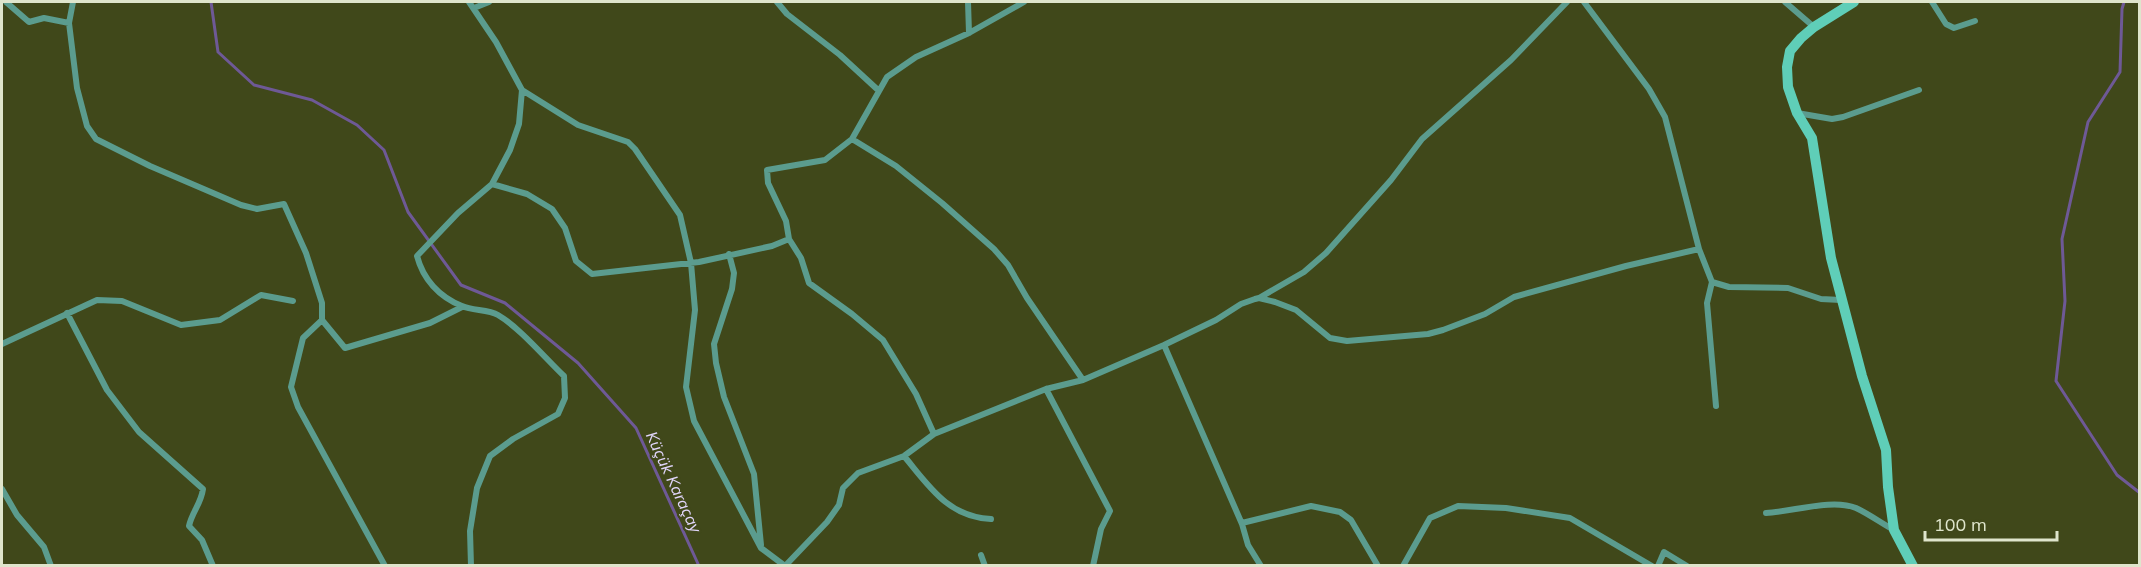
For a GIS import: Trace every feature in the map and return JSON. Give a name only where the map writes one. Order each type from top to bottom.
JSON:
[{"type":"street","points":[[6,2],[29,22],[44,18],[69,23]]},
{"type":"street","points":[[73,2],[69,23],[80,97],[87,126],[96,139],[150,166],[241,205],[257,209],[284,204],[306,253],[322,303],[322,320],[345,348],[430,323],[462,307]]},
{"type":"street","points":[[469,2],[496,42],[522,90],[578,125],[628,142],[680,216],[691,263],[695,310],[686,387],[694,421],[761,548],[785,566],[827,522],[839,505],[843,488],[858,473],[904,456],[934,434],[1046,390],[1083,380],[1164,345],[1216,320],[1241,304],[1259,298],[1304,272],[1326,253],[1391,180],[1422,139],[1511,60],[1567,2]]},
{"type":"street","points":[[474,8],[489,2]]},
{"type":"street","points":[[777,2],[787,14],[840,55],[878,90]]},
{"type":"street","points":[[968,2],[969,33]]},
{"type":"street","points":[[934,434],[916,394],[883,340],[852,314],[809,284],[801,258],[789,239],[786,221],[768,183],[767,170],[825,160],[852,139],[878,90],[888,77],[916,57],[969,33],[1024,2]]},
{"type":"street","points":[[1584,2],[1649,89],[1665,117],[1699,249],[1712,282],[1707,303],[1716,406]]},
{"type":"street","points":[[1785,2],[1814,27]]},
{"type":"street","points":[[1854,2],[1814,27],[1790,51],[1788,87],[1797,113],[1812,138],[1831,258],[1862,376],[1886,450],[1894,530],[1913,566]]},
{"type":"street","points":[[1932,2],[1946,24],[1954,28],[1975,21]]},
{"type":"street","points":[[471,566],[470,531],[477,488],[490,456],[513,439],[558,414],[565,398],[564,376],[522,334],[497,315],[462,307],[437,291],[426,279],[417,256],[458,213],[492,184],[510,150],[519,124],[522,90]]},
{"type":"street","points":[[1797,113],[1832,119],[1843,117],[1919,90]]},
{"type":"street","points":[[852,139],[896,166],[994,249],[1008,265],[1027,298],[1083,380]]},
{"type":"street","points":[[492,184],[527,194],[552,209],[565,228],[576,261],[592,274],[691,263],[772,246],[789,239]]},
{"type":"street","points":[[1259,298],[1296,310],[1330,338],[1347,341],[1428,334],[1485,314],[1515,297],[1626,266],[1699,249]]},
{"type":"street","points":[[729,255],[734,273],[732,289],[714,344],[716,363],[724,397],[754,474],[761,548]]},
{"type":"street","points":[[1712,282],[1729,287],[1788,288],[1821,300],[1841,300]]},
{"type":"street","points":[[2,344],[97,300],[122,302],[181,325],[220,320],[261,294],[293,301]]},
{"type":"street","points":[[68,313],[107,390],[139,432],[202,489],[201,502],[192,513],[189,526],[202,540],[213,566]]},
{"type":"street","points":[[322,320],[303,338],[291,387],[298,407],[385,566]]},
{"type":"street","points":[[1164,345],[1242,523],[1248,545],[1262,566]]},
{"type":"street","points":[[1046,390],[1110,511],[1101,529],[1093,566]]},
{"type":"street","points":[[904,456],[939,498],[949,506],[979,519],[991,519]]},
{"type":"street","points":[[2,489],[17,515],[44,548],[51,566]]},
{"type":"street","points":[[1766,513],[1831,504],[1854,507],[1894,530]]},
{"type":"street","points":[[1242,523],[1311,506],[1340,512],[1351,520],[1378,566]]},
{"type":"street","points":[[1403,566],[1430,518],[1458,506],[1506,508],[1570,518],[1652,566]]},
{"type":"street","points":[[1658,566],[1664,552],[1687,566]]},
{"type":"street","points":[[981,555],[985,566]]},
{"type":"waterway","name":"Küçük Karaçay","points":[[211,2],[218,52],[254,85],[312,100],[357,125],[384,150],[408,212],[461,285],[505,303],[578,363],[636,428],[699,566]]},
{"type":"waterway","points":[[2124,2],[2120,72],[2088,122],[2062,239],[2065,301],[2056,381],[2117,475],[2140,493]]}]
